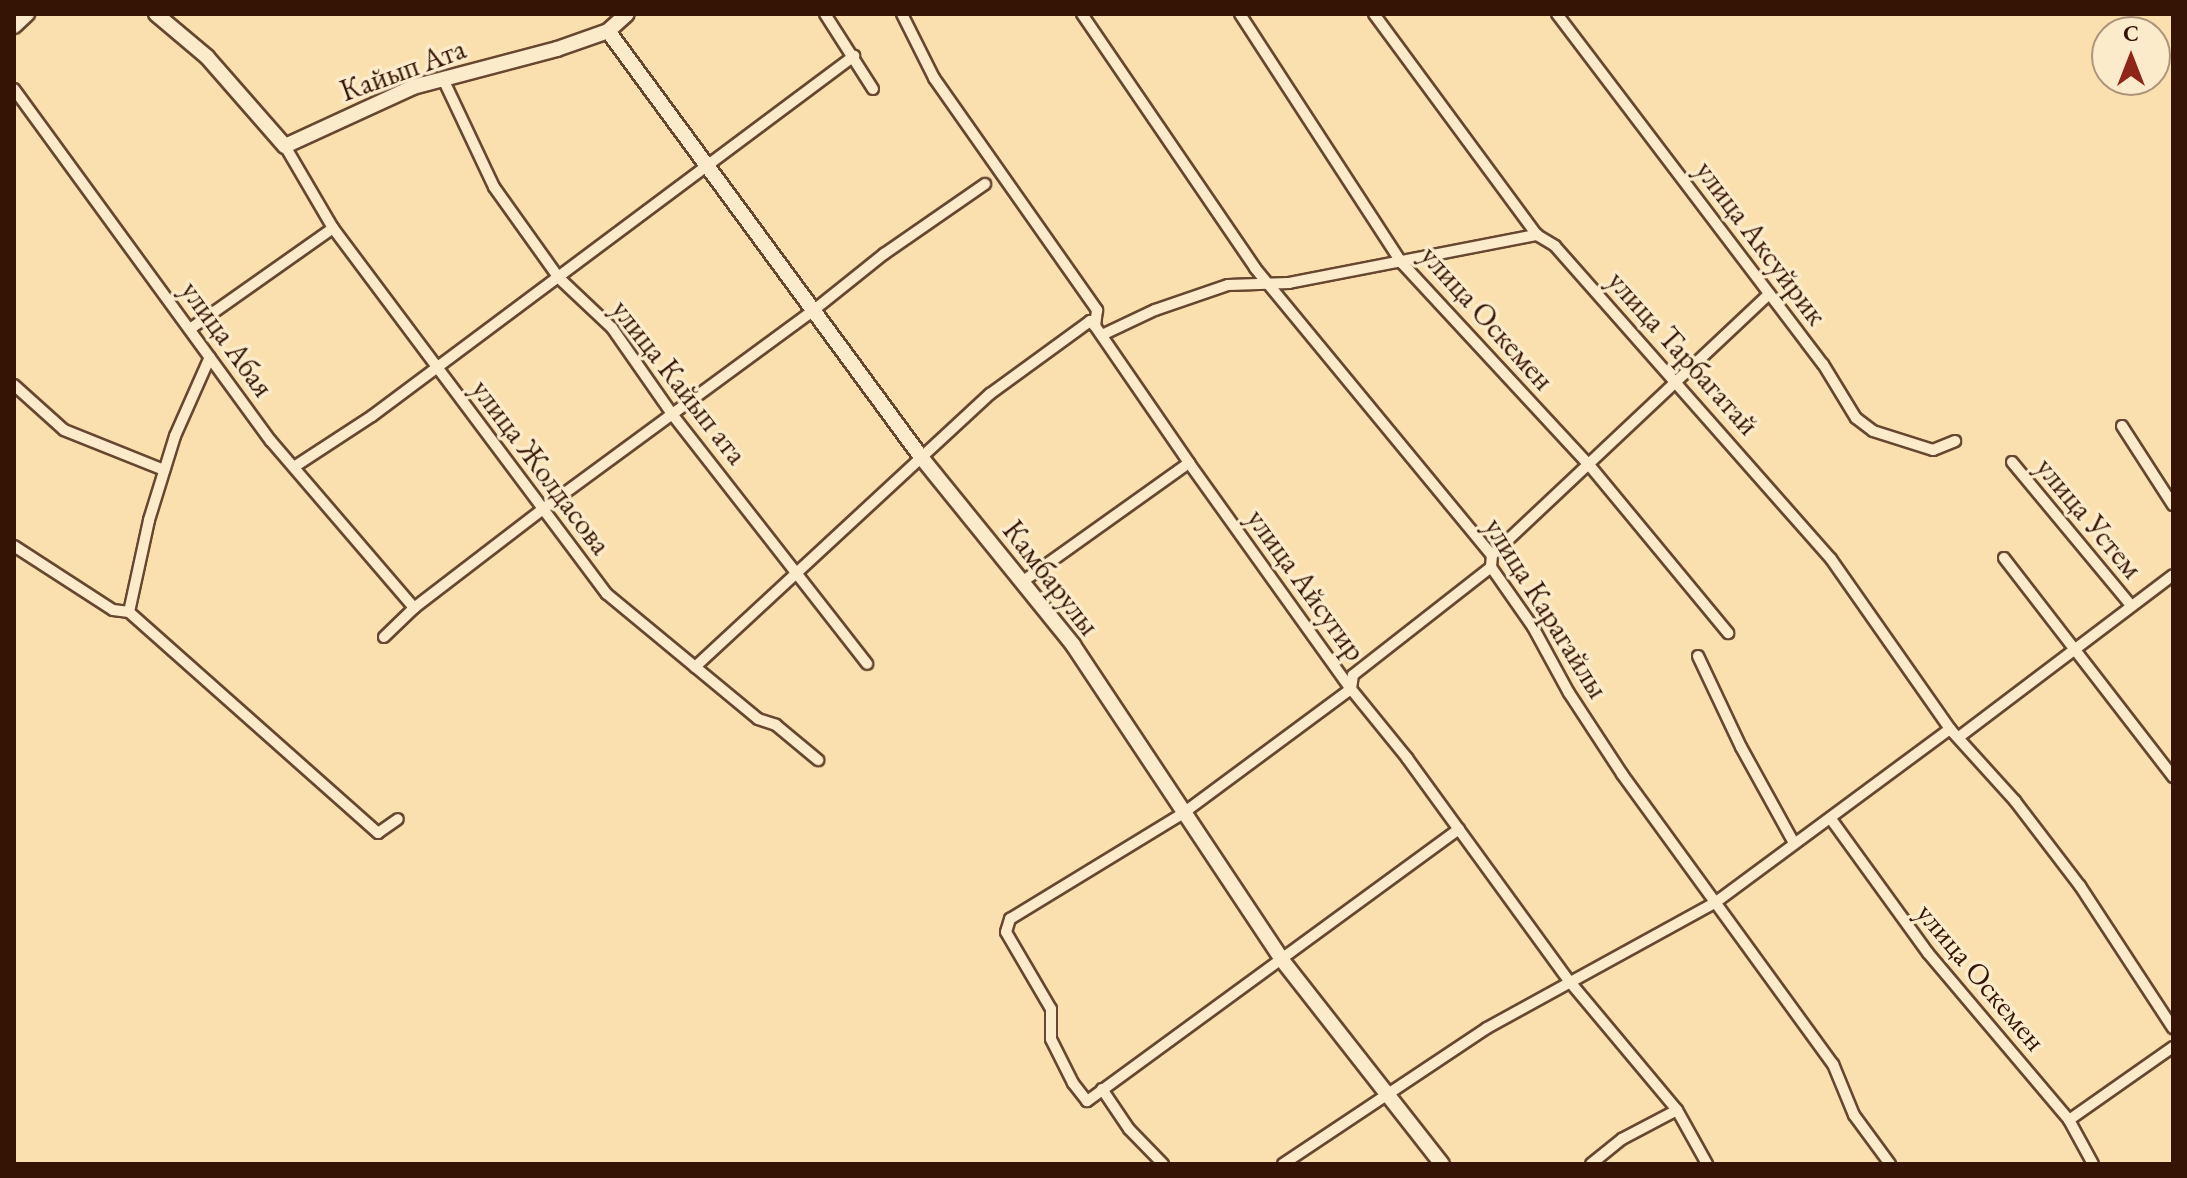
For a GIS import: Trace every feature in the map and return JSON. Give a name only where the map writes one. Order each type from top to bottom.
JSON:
[{"type":"street","points":[[14,26],[27,14]]},
{"type":"street","points":[[156,14],[207,57],[285,146]]},
{"type":"street","name":"Кайып Ата","points":[[285,146],[413,87],[557,49],[608,31],[627,14]]},
{"type":"street","points":[[825,14],[873,89]]},
{"type":"street","name":"улица Айсугир","points":[[902,14],[934,78],[1097,310],[1099,331],[1189,463],[1351,689],[1459,829],[1570,982],[1677,1110],[1707,1164]]},
{"type":"street","name":"улица Карагайлы","points":[[1082,14],[1255,268],[1492,555],[1491,567],[1533,627],[1569,693],[1622,774],[1833,1064],[1854,1115],[1890,1164]]},
{"type":"street","name":"улица Оскемен","points":[[1240,14],[1402,263],[1590,466],[1728,633]]},
{"type":"street","name":"улица Тарбагатай","points":[[1374,14],[1537,235],[1555,246],[1831,559],[1955,733],[2080,886],[2173,1028]]},
{"type":"street","name":"улица Аксуйрик","points":[[1557,14],[1823,364],[1856,418],[1873,431],[1933,450],[1955,441]]},
{"type":"street","name":"Камбарулы","points":[[608,31],[921,457],[1073,645],[1182,814],[1282,960],[1442,1164]]},
{"type":"street","points":[[294,467],[372,416],[854,56]]},
{"type":"street","name":"улица Кайып ата","points":[[443,79],[494,187],[559,278],[612,328],[672,414],[867,664]]},
{"type":"street","name":"улица Абая","points":[[14,89],[294,467],[414,608]]},
{"type":"street","name":"улица Жолдасова","points":[[285,146],[333,228],[607,594],[695,667],[818,760]]},
{"type":"street","points":[[384,637],[414,608],[543,509],[814,310],[884,254],[985,184]]},
{"type":"street","points":[[190,329],[333,228]]},
{"type":"street","points":[[695,667],[990,394],[1090,321],[1099,331],[1228,285],[1268,281],[1289,283],[1537,235]]},
{"type":"street","points":[[1492,555],[1679,383],[1769,294]]},
{"type":"street","points":[[129,612],[149,520],[164,470],[210,357]]},
{"type":"street","points":[[14,385],[64,430],[164,470]]},
{"type":"street","points":[[2122,426],[2173,505]]},
{"type":"street","name":"улица Устем","points":[[2012,462],[2130,604]]},
{"type":"street","points":[[1022,582],[1189,463]]},
{"type":"street","points":[[14,546],[113,610],[129,612],[378,833],[398,819]]},
{"type":"street","points":[[2004,558],[2173,777]]},
{"type":"street","points":[[1459,829],[1307,937],[1282,960],[1087,1101],[1073,1083],[1051,1039],[1051,1009],[1006,926],[1010,919],[1182,814],[1351,689],[1353,675],[1491,567]]},
{"type":"street","points":[[1283,1164],[1390,1096],[1487,1028],[1716,902],[1794,843],[2075,650],[2130,604],[2172,577]]},
{"type":"street","points":[[1698,656],[1741,747],[1794,843]]},
{"type":"street","name":"улица Оскемен","points":[[1831,819],[1912,934],[2069,1120],[2093,1164]]},
{"type":"street","points":[[2069,1120],[2171,1052]]},
{"type":"street","points":[[1102,1089],[1129,1129],[1163,1164]]},
{"type":"street","points":[[1591,1164],[1622,1139],[1677,1110]]}]
